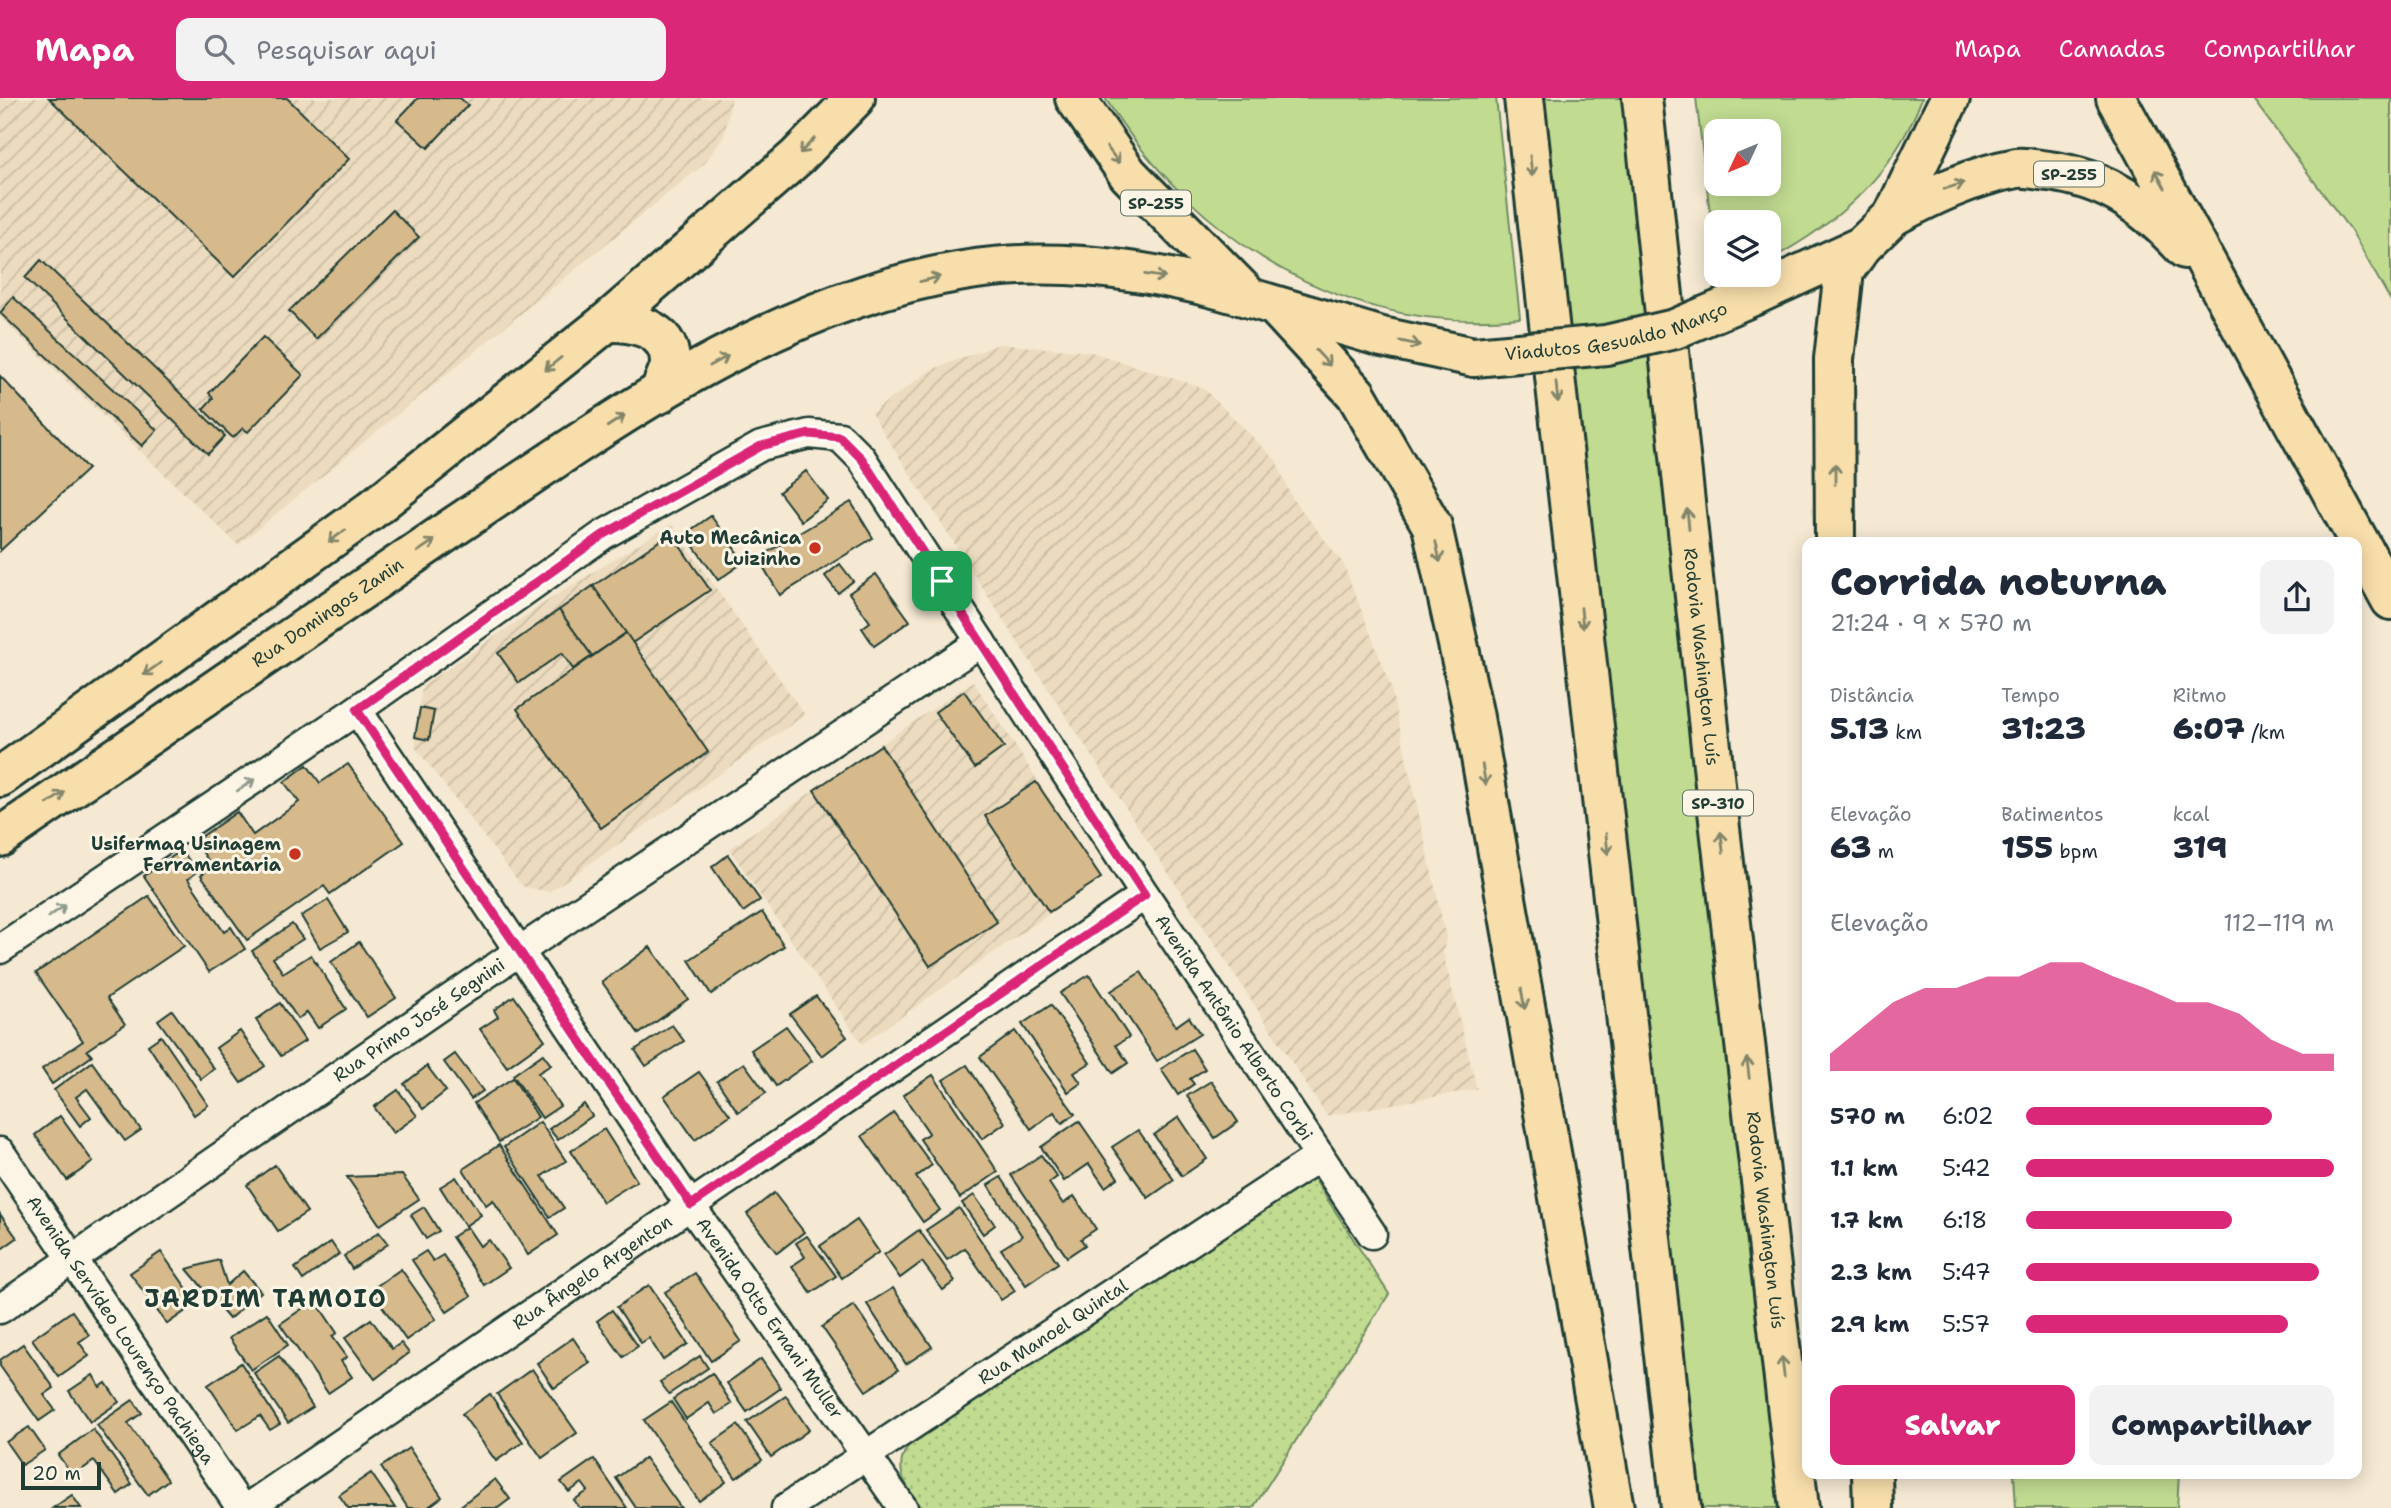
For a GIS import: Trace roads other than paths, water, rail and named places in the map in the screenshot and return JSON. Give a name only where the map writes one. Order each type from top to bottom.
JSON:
[{"type":"main road","points":[[0,777],[370,512],[607,321],[797,157],[855,98]]},
{"type":"main road","name":"SP-255","points":[[1074,98],[1093,130],[1128,174],[1264,303]]},
{"type":"main road","points":[[1524,98],[1681,1508]]},
{"type":"main road","name":"Rodovia Washington Luís","points":[[1642,98],[1716,794],[1799,1508]]},
{"type":"main road","name":"SP-255","points":[[1893,216],[1950,98]]},
{"type":"main road","name":"SP-255","points":[[2116,98],[2356,537]]},
{"type":"main road","name":"SP-255","points":[[1862,247],[1893,216],[1948,187],[2020,168],[2080,175],[2118,191],[2156,220],[2216,282]]},
{"type":"main road","points":[[1835,537],[1834,359],[1844,271],[1862,247]]},
{"type":"main road","name":"Viadutos Gesualdo Manço","points":[[1264,303],[1382,337],[1474,357],[1606,345],[1675,329],[1862,247]]},
{"type":"main road","name":"Rua Domingos Zanin","points":[[0,837],[378,578],[659,394],[792,321],[885,290],[962,271],[1035,263],[1126,271],[1197,282],[1264,303]]},
{"type":"main road","points":[[1264,303],[1356,394],[1432,526],[1473,712],[1614,1508]]},
{"type":"main road","points":[[607,321],[632,321],[658,334],[667,349],[670,363],[659,394]]},
{"type":"main road","name":"SP-255","points":[[2362,547],[2391,600]]},
{"type":"main road","points":[[1872,1479],[1873,1508]]},
{"type":"street","name":"Avenida Antônio Alberto Corbi","points":[[357,710],[603,535],[761,446],[809,434],[840,437],[862,459],[1145,895],[1372,1234]]},
{"type":"street","name":"Rua Primo José Segnini","points":[[0,1309],[518,952],[981,642]]},
{"type":"street","points":[[0,949],[357,710]]},
{"type":"street","name":"Avenida Otto Ernani Muller","points":[[357,710],[691,1205],[903,1508]]},
{"type":"street","name":"Rua Ângelo Argenton","points":[[247,1508],[1145,895]]},
{"type":"street","name":"Avenida Servídeo Lourenço Pachiega","points":[[0,1152],[241,1508]]},
{"type":"street","name":"Rua Manoel Quintal","points":[[786,1508],[1320,1156]]},
{"type":"place","name":"Auto Mecânica Luizinho","points":[[815,548]]},
{"type":"place","name":"Usifermaq Usinagem Ferramentaria","points":[[295,854]]},
{"type":"district","name":"JARDIM TAMOIO","points":[[266,1299]]}]
